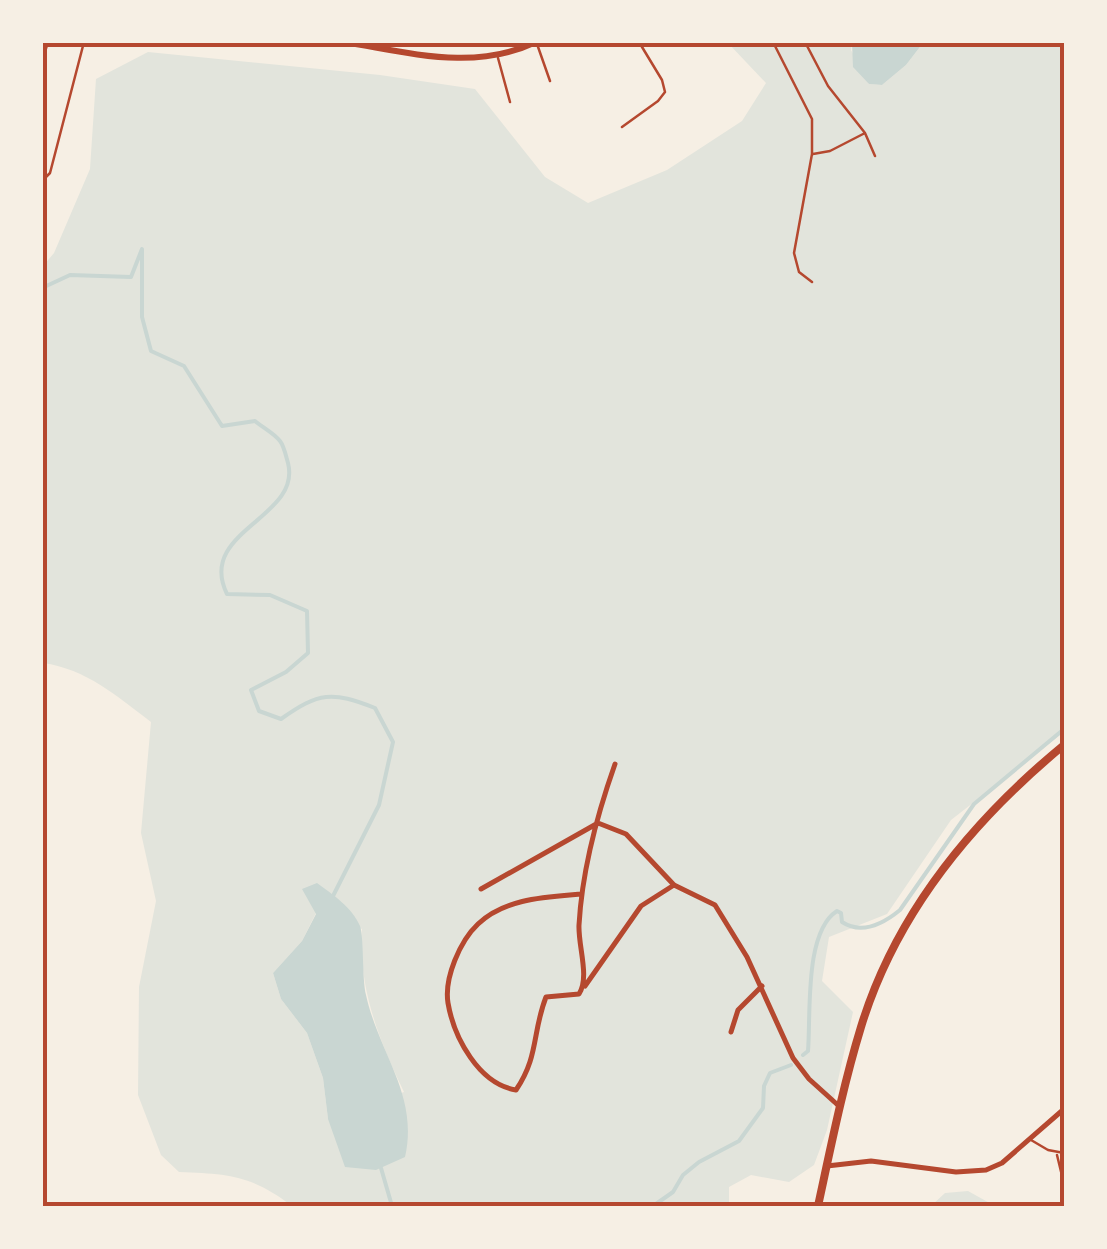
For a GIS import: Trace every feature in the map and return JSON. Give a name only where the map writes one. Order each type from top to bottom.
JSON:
[{"type":"main road","points":[[818,1206],[862,1024],[885,967],[920,900],[995,806],[1064,745]]},
{"type":"street","points":[[343,42],[470,60],[498,56],[536,42]]},
{"type":"street","points":[[584,986],[578,940],[582,894],[615,764]]},
{"type":"street","points":[[598,823],[626,834],[674,885],[715,905],[762,986],[793,1058],[840,1107]]},
{"type":"street","points":[[480,888],[598,823]]},
{"type":"street","points":[[582,894],[526,901],[485,918],[475,926],[458,956],[449,982],[448,1002],[478,1068],[492,1083],[516,1090],[533,1060],[546,997],[579,994],[641,906],[674,885]]},
{"type":"street","points":[[732,1032],[738,1010],[762,986]]},
{"type":"street","points":[[826,1166],[871,1161],[956,1172],[986,1170],[1032,1140],[1064,1110]]},
{"type":"lane","points":[[42,61],[48,42]]},
{"type":"lane","points":[[42,182],[50,172],[84,42]]},
{"type":"lane","points":[[536,42],[550,81]]},
{"type":"lane","points":[[622,127],[658,101],[664,92],[662,80],[639,42]]},
{"type":"lane","points":[[773,42],[812,119],[812,154],[794,253],[799,272],[812,282]]},
{"type":"lane","points":[[805,42],[828,86],[865,133],[875,156]]},
{"type":"lane","points":[[498,56],[510,102]]},
{"type":"lane","points":[[42,116],[43,107]]},
{"type":"lane","points":[[812,154],[830,151],[865,133]]},
{"type":"lane","points":[[1032,1140],[1064,1153]]},
{"type":"lane","points":[[1057,1153],[1064,1184]]},
{"type":"shaded area","points":[[852,42],[923,43],[906,65],[882,85],[869,84],[853,67]]},
{"type":"shaded area","points":[[728,43],[852,43],[851,50],[869,84],[882,85],[906,65],[923,43],[1064,43],[1064,732],[951,820],[887,914],[829,937],[822,981],[853,1012],[827,1130],[814,1165],[789,1182],[751,1175],[729,1187],[729,1206],[292,1206],[239,1178],[179,1172],[161,1155],[138,1095],[139,987],[156,901],[141,833],[151,722],[87,677],[43,663],[43,266],[54,253],[90,169],[96,79],[148,52],[380,75],[475,89],[545,177],[588,203],[667,170],[742,121],[766,83]],"holes":[[[316,913],[362,929],[363,972],[372,1013],[404,1092],[328,1119],[323,1078],[307,1033],[281,999],[273,973],[302,941]]]},
{"type":"shaded area","points":[[317,883],[347,907],[360,926],[366,995],[407,1114],[405,1157],[376,1170],[345,1167],[328,1119],[323,1078],[307,1033],[281,999],[273,973],[302,941],[316,914],[302,889]]},
{"type":"shaded area","points":[[968,1191],[995,1206],[931,1206],[945,1193]]},
{"type":"waterway","points":[[42,288],[70,275],[131,277],[142,249],[142,317],[151,351],[184,366],[222,426],[255,421],[283,446],[288,482],[280,498],[236,539],[225,555],[221,573],[227,594],[270,595],[307,611],[308,653],[286,672],[251,690],[259,711],[281,719],[316,699],[336,697],[360,702],[375,708],[393,742],[379,805],[333,896]]},
{"type":"waterway","points":[[803,1055],[808,1051],[814,955],[826,922],[837,911],[842,922],[865,928],[900,910],[974,804],[1064,729]]},
{"type":"waterway","points":[[653,1206],[673,1192],[683,1175],[699,1162],[739,1141],[763,1108],[764,1086],[770,1073],[791,1065]]},
{"type":"waterway","points":[[381,1168],[392,1206]]}]
